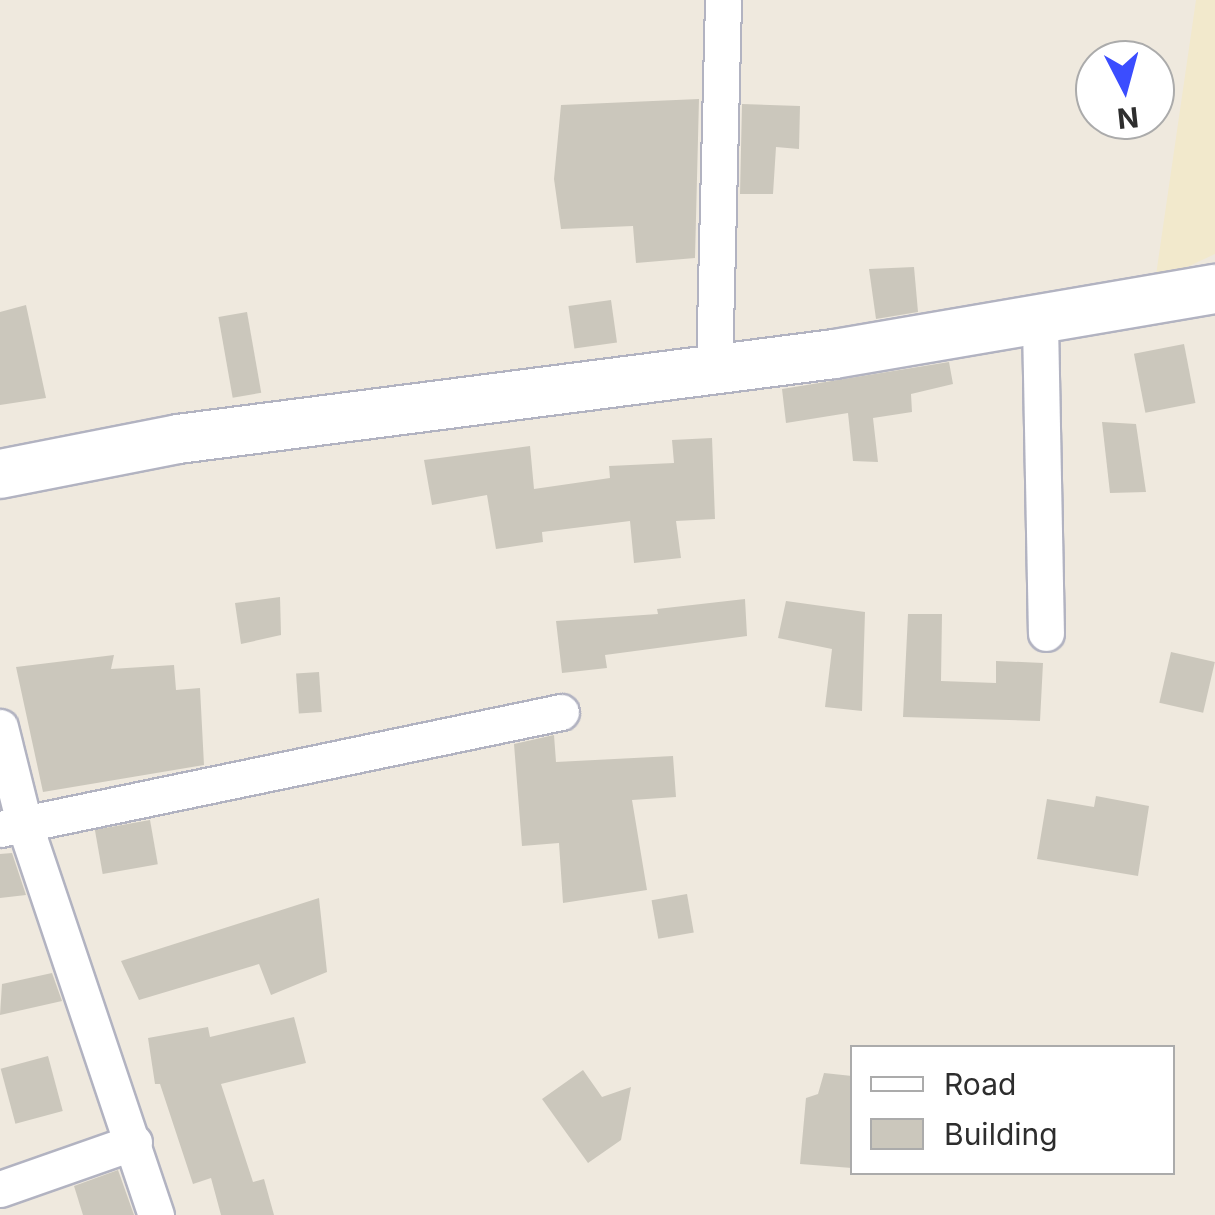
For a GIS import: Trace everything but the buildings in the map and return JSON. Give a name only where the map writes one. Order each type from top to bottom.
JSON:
[{"type":"street","points":[[714,369],[723,0]]},
{"type":"street","points":[[0,474],[178,439],[1040,323],[1215,289]]},
{"type":"street","points":[[1040,323],[1046,633]]},
{"type":"street","points":[[12,826],[561,712]]},
{"type":"street","points":[[0,727],[12,826],[134,1142],[156,1215]]},
{"type":"street","points":[[0,1189],[134,1142]]},
{"type":"shaded area","points":[[1196,0],[1215,0],[1215,254],[1155,282]]}]
